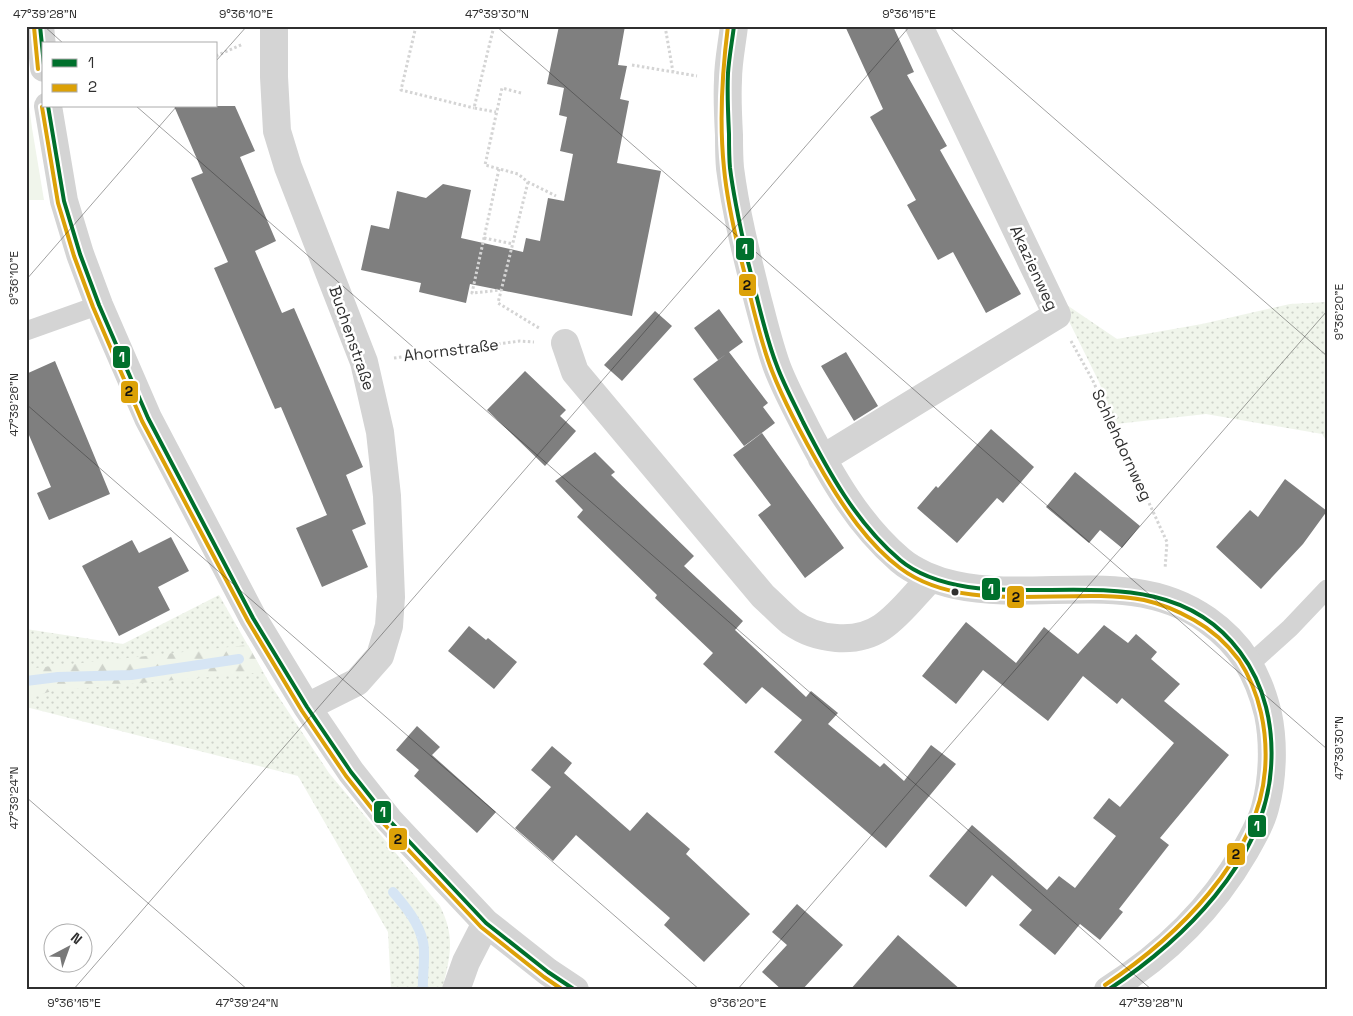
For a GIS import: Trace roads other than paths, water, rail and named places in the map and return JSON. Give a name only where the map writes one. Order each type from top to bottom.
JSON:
[{"type":"street","points":[[40,26],[42,47]]},
{"type":"street","points":[[734,26],[728,80],[730,166],[743,243],[777,366],[793,403],[844,496],[873,533],[902,562],[930,578],[954,585],[991,590],[1129,590],[1162,596],[1188,608],[1207,620],[1227,637],[1250,664],[1264,700],[1270,724],[1272,747],[1270,778],[1265,807],[1256,833],[1232,873],[1206,907],[1179,936],[1128,977],[1108,990]]},
{"type":"street","name":"Akazienweg","points":[[822,458],[1057,315],[919,26]]},
{"type":"street","name":"Buchenstraße","points":[[263,33],[274,77],[277,131],[288,167],[364,362],[380,432],[387,496],[391,598],[389,626],[380,656],[357,682],[307,707]]},
{"type":"street","points":[[48,108],[64,200],[80,254],[99,305],[148,418],[183,488],[253,618],[307,707],[350,772],[390,820],[486,923],[548,972],[575,990]]},
{"type":"street","points":[[565,344],[575,372],[763,596],[792,622],[816,634],[838,639],[863,636],[881,628],[887,623],[930,578]]},
{"type":"street","points":[[456,990],[466,962],[486,923]]},
{"type":"lane","points":[[26,331],[99,305]]},
{"type":"lane","points":[[1250,664],[1290,628],[1327,589]]},
{"type":"waterway","points":[[26,681],[58,677],[131,675],[239,659]]},
{"type":"waterway","points":[[393,892],[403,903],[421,935],[424,953],[423,990]]}]
